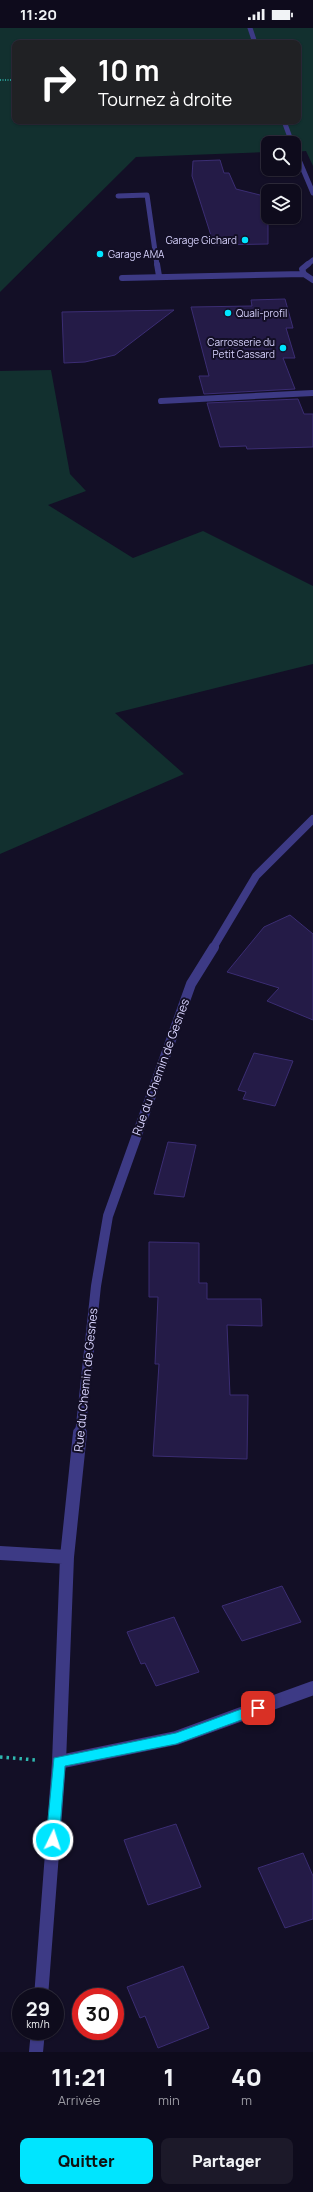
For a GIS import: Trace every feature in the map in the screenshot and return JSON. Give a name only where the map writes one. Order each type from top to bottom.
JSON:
[{"type":"street","points":[[250,28],[255,40]]},
{"type":"street","points":[[285,124],[289,136]]},
{"type":"street","points":[[301,165],[313,193]]},
{"type":"street","points":[[118,196],[148,195],[159,276]]},
{"type":"street","points":[[304,274],[302,268],[313,260]]},
{"type":"street","points":[[122,278],[304,274],[313,280]]},
{"type":"street","points":[[161,401],[313,393]]},
{"type":"street","name":"Rue du Chemin de Gesnes","points":[[41,1988],[59,1762],[66,1557],[96,1286],[108,1216],[191,984],[256,876],[313,819]]},
{"type":"street","points":[[0,1553],[66,1557]]},
{"type":"street","points":[[59,1762],[176,1738],[313,1688]]},
{"type":"street","points":[[36,2052],[37,2040]]},
{"type":"path","points":[[0,80],[12,80]]},
{"type":"path","points":[[0,1757],[59,1762]]},
{"type":"green space","points":[[0,28],[313,28],[313,166],[306,151],[301,151],[301,136],[261,136],[261,152],[136,157],[0,292]]},
{"type":"green space","points":[[51,370],[70,474],[86,491],[48,505],[133,558],[203,531],[313,586],[313,664],[115,713],[184,774],[0,854],[0,371]]},
{"type":"building","points":[[220,160],[224,173],[229,173],[236,189],[261,195],[261,224],[268,224],[268,244],[214,245],[192,176],[193,161]]},
{"type":"building","points":[[285,299],[293,328],[286,328],[295,358],[283,358],[295,389],[204,394],[199,376],[209,376],[191,307],[252,306],[251,300]]},
{"type":"building","points":[[174,310],[115,355],[85,362],[64,363],[62,312]]},
{"type":"building","points":[[298,399],[304,414],[313,414],[313,447],[247,449],[246,446],[220,447],[207,403]]},
{"type":"building","points":[[290,915],[313,934],[313,1020],[267,1001],[279,988],[227,972],[264,927]]},
{"type":"building","points":[[254,1053],[293,1061],[275,1106],[243,1099],[246,1092],[238,1090]]},
{"type":"building","points":[[168,1142],[196,1145],[184,1197],[154,1194]]},
{"type":"building","points":[[149,1242],[199,1243],[199,1283],[207,1283],[207,1299],[261,1299],[262,1326],[227,1325],[230,1395],[248,1395],[247,1459],[153,1456],[159,1364],[155,1364],[158,1297],[149,1297]]},
{"type":"building","points":[[282,1586],[301,1622],[242,1641],[222,1606]]},
{"type":"building","points":[[174,1617],[199,1672],[156,1686],[145,1663],[141,1664],[127,1632]]},
{"type":"building","points":[[176,1824],[201,1887],[148,1905],[124,1840]]},
{"type":"building","points":[[303,1853],[313,1876],[313,1919],[285,1928],[258,1868]]},
{"type":"building","points":[[183,1966],[209,2028],[158,2048],[145,2016],[140,2018],[127,1987]]},
{"type":"place","name":"Garage Gichard","points":[[245,240]]},
{"type":"place","name":"Garage AMA","points":[[100,254]]},
{"type":"place","name":"Quali-profil","points":[[228,313]]},
{"type":"place","name":"Carrosserie du Petit Cassard","points":[[283,348]]},
{"type":"route","points":[[53,1840],[59,1762],[176,1738],[258,1708]]}]
